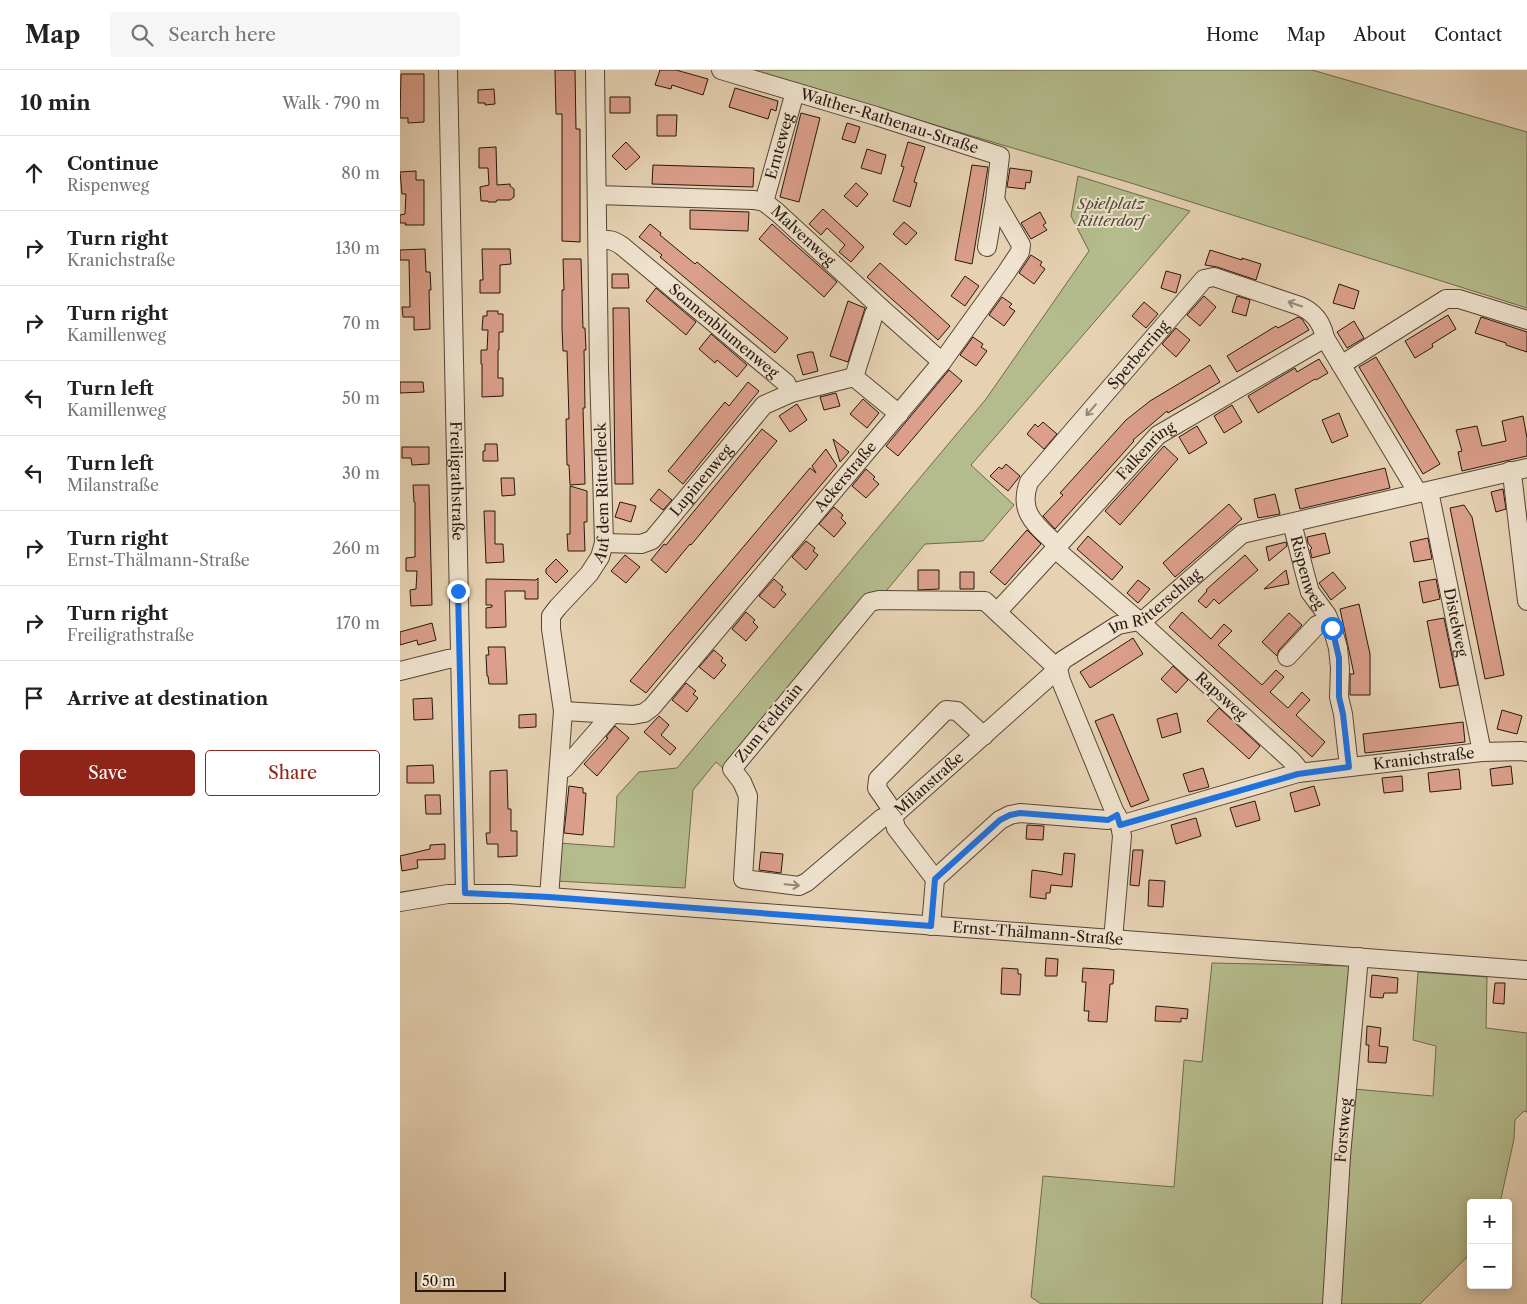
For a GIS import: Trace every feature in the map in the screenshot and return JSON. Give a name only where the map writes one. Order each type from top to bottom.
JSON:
[{"type":"street","name":"Freiligrathstraße","points":[[448,70],[465,893]]},
{"type":"street","name":"Auf dem Ritterfleck","points":[[549,897],[562,711],[551,629],[552,616],[589,574],[600,557],[604,543],[599,368],[598,240],[605,216],[597,194],[595,70]]},
{"type":"street","name":"Walther-Rathenau-Straße","points":[[721,70],[876,116],[1000,156],[995,200]]},
{"type":"street","name":"Ernteweg","points":[[764,202],[795,92]]},
{"type":"street","name":"Malvenweg","points":[[597,194],[744,199],[764,202],[942,362]]},
{"type":"street","points":[[987,247],[995,200]]},
{"type":"street","name":"Ackerstraße","points":[[562,711],[633,715],[644,713],[652,707],[942,362],[1020,252],[1021,245],[995,200]]},
{"type":"street","name":"Sonnenblumenweg","points":[[598,240],[617,242],[786,383],[790,393]]},
{"type":"street","name":"Sperberring","points":[[1057,548],[1031,519],[1026,505],[1025,493],[1029,482],[1204,279],[1214,277],[1310,310],[1323,328],[1325,338]]},
{"type":"street","points":[[1342,365],[1446,299],[1459,299],[1527,320]]},
{"type":"street","points":[[854,377],[874,314],[880,307]]},
{"type":"street","points":[[1325,338],[1424,492]]},
{"type":"street","name":"Falkenring","points":[[997,612],[1158,435],[1325,338]]},
{"type":"street","points":[[790,393],[854,377]]},
{"type":"street","points":[[854,377],[899,414]]},
{"type":"street","name":"Lupinenweg","points":[[604,543],[641,544],[652,540],[764,405],[790,393]]},
{"type":"street","points":[[1519,470],[1513,482],[1527,601]]},
{"type":"street","name":"Im Ritterschlag","points":[[1058,669],[1063,660],[1118,625],[1139,621],[1155,611],[1242,534],[1519,470]]},
{"type":"street","name":"Distelweg","points":[[1424,492],[1482,752]]},
{"type":"street","name":"Rispenweg","points":[[1292,523],[1310,592],[1327,615],[1334,632],[1339,658],[1339,697],[1343,714],[1349,767]]},
{"type":"street","points":[[1057,548],[1139,621]]},
{"type":"street","name":"Zum Feldrain","points":[[893,816],[882,818],[804,884],[799,886],[744,879],[748,796],[742,782],[732,769],[870,602],[879,600],[985,600],[997,612]]},
{"type":"street","points":[[997,612],[1058,669],[1060,682],[1118,820],[1122,836],[1113,940]]},
{"type":"street","name":"Rapsweg","points":[[1139,621],[1292,761],[1297,767],[1298,774]]},
{"type":"street","points":[[1287,657],[1317,625],[1329,621]]},
{"type":"street","points":[[400,671],[459,658]]},
{"type":"street","name":"Milanstraße","points":[[935,879],[896,828],[893,816],[1058,669]]},
{"type":"street","points":[[893,816],[888,804],[877,788],[878,779],[946,710],[956,711],[984,736]]},
{"type":"street","points":[[559,768],[565,768],[612,714]]},
{"type":"street","name":"Kranichstraße","points":[[935,879],[1000,820],[1010,815],[1020,813],[1118,820],[1298,774],[1482,752],[1527,752]]},
{"type":"street","points":[[931,926],[935,879]]},
{"type":"street","name":"Ernst-Thälmann-Straße","points":[[400,902],[465,893],[549,897],[1527,970]]},
{"type":"street","name":"Forstweg","points":[[1332,1304],[1342,1148],[1359,956]]},
{"type":"green space","points":[[749,70],[1312,70],[1527,132],[1527,308],[1131,183]]},
{"type":"green space","name":"Spielplatz Ritterdorf","points":[[1078,176],[1190,211],[971,465],[1014,505],[983,541],[925,544],[882,596],[724,769],[716,762],[693,790],[685,888],[556,881],[559,843],[614,847],[617,796],[639,772],[677,768],[986,399],[1089,251],[1071,216]]},
{"type":"green space","points":[[1212,963],[1353,966],[1342,1088],[1433,1096],[1436,1046],[1413,1040],[1418,972],[1487,977],[1486,1028],[1527,1033],[1527,1112],[1524,1111],[1515,1120],[1514,1139],[1501,1199],[1467,1199],[1467,1257],[1420,1304],[1041,1304],[1031,1297],[1043,1176],[1174,1187],[1184,1060],[1202,1062]]},
{"type":"building","points":[[555,70],[575,70],[576,129],[580,129],[580,242],[562,241],[562,114],[556,114]]},
{"type":"building","points":[[660,70],[676,70],[708,79],[703,95],[672,85],[671,89],[655,85]]},
{"type":"building","points":[[401,74],[424,74],[424,122],[408,123],[408,118],[400,118]]},
{"type":"building","points":[[735,88],[778,101],[776,111],[771,109],[768,119],[729,107]]},
{"type":"building","points":[[494,89],[495,104],[485,105],[485,103],[478,103],[478,90]]},
{"type":"building","points":[[610,97],[630,97],[630,113],[610,113]]},
{"type":"building","points":[[801,113],[820,118],[799,202],[780,197]]},
{"type":"building","points":[[657,115],[677,115],[676,136],[657,136]]},
{"type":"building","points":[[847,123],[860,127],[855,143],[842,139]]},
{"type":"building","points":[[626,142],[640,157],[626,170],[612,156]]},
{"type":"building","points":[[908,142],[925,147],[914,182],[917,183],[910,207],[893,201],[904,167],[901,166]]},
{"type":"building","points":[[496,147],[497,185],[510,184],[514,189],[514,197],[510,200],[497,200],[496,202],[481,201],[480,187],[489,185],[488,168],[479,168],[479,148]]},
{"type":"building","points":[[867,149],[886,155],[881,174],[861,168]]},
{"type":"building","points":[[653,165],[754,168],[753,187],[652,184]]},
{"type":"building","points":[[972,165],[988,167],[972,264],[955,260]]},
{"type":"building","points":[[1010,168],[1032,171],[1030,183],[1026,182],[1025,189],[1007,187]]},
{"type":"building","points":[[416,171],[416,180],[424,180],[424,225],[405,225],[406,223],[400,223],[400,215],[405,214],[406,194],[402,194],[400,172]]},
{"type":"building","points":[[856,183],[868,194],[857,207],[844,196]]},
{"type":"building","points":[[823,209],[864,247],[851,262],[839,252],[845,245],[827,228],[821,235],[809,224]]},
{"type":"building","points":[[690,210],[749,212],[748,231],[690,229]]},
{"type":"building","points":[[1040,212],[1046,223],[1043,225],[1047,230],[1031,239],[1021,223]]},
{"type":"building","points":[[904,222],[917,233],[906,245],[893,234]]},
{"type":"building","points":[[650,224],[661,233],[660,235],[695,264],[697,262],[788,338],[775,353],[660,257],[662,255],[639,237]]},
{"type":"building","points":[[772,224],[837,282],[824,297],[759,239]]},
{"type":"building","points":[[425,249],[426,272],[430,272],[430,329],[414,330],[414,317],[403,317],[402,307],[410,307],[409,260],[400,260],[400,250]]},
{"type":"building","points":[[482,249],[510,249],[511,264],[500,265],[500,293],[480,293],[480,280],[483,280]]},
{"type":"building","points":[[1210,250],[1261,264],[1256,280],[1205,265]]},
{"type":"building","points":[[1031,255],[1042,262],[1040,265],[1045,269],[1034,284],[1019,273]]},
{"type":"building","points":[[563,259],[581,259],[583,328],[585,328],[586,350],[584,350],[585,408],[583,408],[585,484],[570,485],[569,465],[567,465],[566,419],[569,419],[567,351],[563,351],[562,328]]},
{"type":"building","points":[[880,263],[950,326],[938,340],[867,277]]},
{"type":"building","points":[[1166,271],[1181,275],[1176,293],[1161,288]]},
{"type":"building","points":[[612,274],[628,274],[629,288],[612,288]]},
{"type":"building","points":[[965,276],[979,286],[965,306],[951,296]]},
{"type":"building","points":[[1339,284],[1359,291],[1354,309],[1333,303]]},
{"type":"building","points":[[656,288],[696,322],[686,335],[646,301]]},
{"type":"building","points":[[1204,296],[1216,307],[1200,326],[1187,315]]},
{"type":"building","points":[[1237,296],[1250,300],[1246,316],[1232,312]]},
{"type":"building","points":[[1002,297],[1012,304],[1009,307],[1015,311],[1004,326],[989,315]]},
{"type":"building","points":[[848,301],[865,308],[848,362],[830,356]]},
{"type":"building","points":[[1144,302],[1158,314],[1146,328],[1132,316]]},
{"type":"building","points":[[613,308],[629,308],[633,484],[615,484]]},
{"type":"building","points":[[487,311],[498,311],[498,314],[503,314],[503,332],[499,332],[498,378],[503,378],[503,396],[482,397],[481,350],[487,350],[488,330],[482,330],[483,316],[487,316]]},
{"type":"building","points":[[1448,315],[1456,329],[1432,344],[1433,347],[1415,358],[1405,341]]},
{"type":"building","points":[[1298,317],[1302,319],[1309,330],[1237,372],[1227,356],[1276,326],[1278,328]]},
{"type":"building","points":[[1481,317],[1527,332],[1527,352],[1475,333]]},
{"type":"building","points":[[1354,321],[1364,338],[1347,348],[1337,332]]},
{"type":"building","points":[[1176,328],[1190,340],[1176,357],[1162,344]]},
{"type":"building","points":[[711,334],[747,365],[737,377],[717,360],[715,363],[699,349]]},
{"type":"building","points":[[973,337],[983,344],[981,347],[987,351],[976,366],[960,355]]},
{"type":"building","points":[[813,352],[818,371],[803,375],[797,355]]},
{"type":"building","points":[[1376,357],[1440,464],[1423,474],[1359,367]]},
{"type":"building","points":[[1319,359],[1328,373],[1258,413],[1248,396],[1295,368],[1297,372]]},
{"type":"building","points":[[1210,365],[1220,382],[1168,413],[1167,411],[1133,440],[1055,529],[1043,516],[1063,495],[1060,493],[1126,420],[1150,401]]},
{"type":"building","points":[[949,370],[962,381],[898,456],[886,446]]},
{"type":"building","points":[[400,382],[423,382],[424,392],[400,393]]},
{"type":"building","points":[[748,382],[759,391],[683,484],[668,471],[725,402],[729,406]]},
{"type":"building","points":[[836,393],[840,406],[824,410],[820,397]]},
{"type":"building","points":[[863,399],[879,413],[867,428],[850,414]]},
{"type":"building","points":[[797,404],[807,420],[790,432],[779,416]]},
{"type":"building","points":[[1232,405],[1242,422],[1224,433],[1214,416]]},
{"type":"building","points":[[1339,413],[1348,436],[1332,443],[1322,420]]},
{"type":"building","points":[[1523,416],[1527,438],[1527,456],[1462,471],[1458,452],[1462,451],[1456,430],[1477,426],[1482,446],[1488,445],[1506,441],[1502,421]]},
{"type":"building","points":[[1043,422],[1057,434],[1044,449],[1027,434],[1035,424],[1038,427]]},
{"type":"building","points":[[1197,426],[1207,443],[1189,454],[1179,437]]},
{"type":"building","points":[[762,429],[777,441],[666,573],[651,560],[664,544],[666,545]]},
{"type":"building","points":[[833,439],[849,452],[840,462]]},
{"type":"building","points":[[485,444],[497,444],[498,461],[483,461]]},
{"type":"building","points":[[1164,446],[1178,459],[1120,525],[1105,511]]},
{"type":"building","points":[[402,447],[429,447],[429,464],[412,465],[411,458],[402,458]]},
{"type":"building","points":[[826,449],[837,466],[646,693],[630,681],[810,468],[816,473],[812,466]]},
{"type":"building","points":[[1006,464],[1020,476],[1008,491],[990,476],[999,467],[1002,469]]},
{"type":"building","points":[[1385,468],[1390,488],[1300,509],[1295,489]]},
{"type":"building","points":[[866,469],[875,477],[873,479],[879,484],[866,498],[852,486]]},
{"type":"building","points":[[501,478],[514,478],[515,495],[502,496]]},
{"type":"building","points":[[413,485],[429,485],[432,605],[411,606],[410,590],[416,589],[417,571],[406,571],[406,558],[415,557],[415,502]]},
{"type":"building","points":[[570,486],[587,491],[587,522],[584,522],[585,551],[568,551],[567,534],[570,534]]},
{"type":"building","points":[[659,489],[672,500],[663,510],[650,500]]},
{"type":"building","points":[[1503,489],[1506,509],[1496,512],[1491,492]]},
{"type":"building","points":[[1275,494],[1280,514],[1258,518],[1254,499]]},
{"type":"building","points":[[620,502],[636,506],[631,522],[615,517]]},
{"type":"building","points":[[1229,504],[1242,519],[1175,577],[1163,563]]},
{"type":"building","points":[[1464,505],[1472,517],[1504,675],[1485,679],[1450,508]]},
{"type":"building","points":[[834,507],[843,515],[841,518],[846,523],[834,537],[819,524]]},
{"type":"building","points":[[484,511],[495,511],[495,544],[503,544],[504,562],[486,563]]},
{"type":"building","points":[[1027,530],[1041,544],[1005,585],[990,572]]},
{"type":"building","points":[[1325,533],[1330,553],[1312,558],[1310,550],[1312,548],[1308,543],[1307,537]]},
{"type":"building","points":[[1088,536],[1123,567],[1112,580],[1077,549]]},
{"type":"building","points":[[1428,538],[1432,559],[1414,562],[1410,542]]},
{"type":"building","points":[[806,541],[815,548],[813,551],[818,555],[806,570],[792,557]]},
{"type":"building","points":[[1286,542],[1287,546],[1269,561],[1266,547]]},
{"type":"building","points":[[625,555],[640,567],[626,583],[611,571]]},
{"type":"building","points":[[1245,555],[1258,570],[1219,604],[1214,599],[1206,608],[1198,601],[1206,590]]},
{"type":"building","points":[[556,559],[568,571],[556,583],[546,573],[546,569]]},
{"type":"building","points":[[918,570],[939,570],[939,589],[918,590]]},
{"type":"building","points":[[1286,570],[1289,584],[1264,589],[1280,575]]},
{"type":"building","points":[[960,572],[974,572],[974,589],[960,589]]},
{"type":"building","points":[[1333,572],[1346,588],[1331,600],[1319,583]]},
{"type":"building","points":[[538,578],[538,599],[525,599],[525,591],[505,591],[506,627],[486,628],[486,608],[492,607],[492,605],[486,605],[486,579],[536,580]]},
{"type":"building","points":[[774,579],[783,587],[781,590],[786,594],[774,608],[759,596]]},
{"type":"building","points":[[1436,579],[1440,599],[1423,603],[1419,582]]},
{"type":"building","points":[[1138,580],[1150,589],[1138,603],[1127,593]]},
{"type":"building","points":[[1359,604],[1370,654],[1370,695],[1350,695],[1350,674],[1354,674],[1340,609]]},
{"type":"building","points":[[746,612],[755,620],[753,622],[758,627],[746,641],[732,629]]},
{"type":"building","points":[[1182,612],[1211,639],[1224,624],[1232,631],[1218,645],[1262,685],[1276,670],[1284,677],[1270,692],[1288,708],[1302,692],[1310,700],[1296,715],[1325,742],[1312,757],[1169,627]]},
{"type":"building","points":[[1289,613],[1302,625],[1279,650],[1277,656],[1262,642]]},
{"type":"building","points":[[1444,618],[1458,685],[1440,688],[1427,621]]},
{"type":"building","points":[[432,623],[436,640],[418,645],[417,640],[400,645],[400,632]]},
{"type":"building","points":[[1133,638],[1143,654],[1090,688],[1080,672]]},
{"type":"building","points":[[488,647],[505,647],[507,684],[489,684],[486,655],[489,655]]},
{"type":"building","points":[[714,650],[723,658],[721,661],[726,665],[714,679],[699,667]]},
{"type":"building","points":[[1173,666],[1188,680],[1176,693],[1161,679]]},
{"type":"building","points":[[686,683],[696,691],[693,694],[698,698],[687,712],[672,700]]},
{"type":"building","points":[[432,698],[433,719],[414,720],[413,699]]},
{"type":"building","points":[[1219,708],[1260,746],[1249,759],[1207,721]]},
{"type":"building","points":[[1502,710],[1522,716],[1517,734],[1497,729]]},
{"type":"building","points":[[1177,713],[1181,732],[1162,738],[1157,719]]},
{"type":"building","points":[[536,714],[536,727],[519,728],[519,715]]},
{"type":"building","points":[[1113,714],[1149,800],[1131,807],[1095,721]]},
{"type":"building","points":[[659,716],[669,725],[661,735],[676,748],[670,755],[644,732]]},
{"type":"building","points":[[1463,722],[1465,742],[1365,753],[1363,734]]},
{"type":"building","points":[[615,726],[629,738],[597,776],[584,764],[608,738],[606,737]]},
{"type":"building","points":[[433,765],[434,783],[407,783],[407,766]]},
{"type":"building","points":[[1511,766],[1513,784],[1492,786],[1490,769]]},
{"type":"building","points":[[1203,768],[1209,787],[1189,792],[1183,774]]},
{"type":"building","points":[[1459,769],[1461,789],[1430,792],[1428,773]]},
{"type":"building","points":[[507,770],[508,809],[511,809],[511,831],[517,831],[517,856],[498,857],[498,844],[487,844],[486,833],[490,833],[490,771]]},
{"type":"building","points":[[1402,776],[1403,791],[1384,793],[1382,778]]},
{"type":"building","points":[[569,786],[583,788],[583,793],[586,793],[583,835],[564,833]]},
{"type":"building","points":[[1314,786],[1320,805],[1295,812],[1290,793]]},
{"type":"building","points":[[425,795],[440,795],[441,814],[426,814]]},
{"type":"building","points":[[1255,801],[1260,820],[1236,827],[1230,808]]},
{"type":"building","points":[[1196,818],[1201,836],[1176,844],[1171,825]]},
{"type":"building","points":[[1027,825],[1044,826],[1043,840],[1026,839]]},
{"type":"building","points":[[445,844],[445,859],[417,860],[418,868],[402,871],[400,856],[430,849],[430,845]]},
{"type":"building","points":[[1133,850],[1143,850],[1139,886],[1130,885]]},
{"type":"building","points":[[761,852],[783,854],[781,873],[759,870]]},
{"type":"building","points":[[1064,853],[1075,854],[1072,887],[1051,885],[1050,893],[1046,893],[1046,899],[1030,897],[1032,870],[1062,875]]},
{"type":"building","points":[[1149,880],[1165,881],[1163,907],[1148,906]]},
{"type":"building","points":[[1046,958],[1058,959],[1057,976],[1045,976]]},
{"type":"building","points":[[1002,968],[1018,969],[1018,974],[1021,974],[1020,995],[1001,994]]},
{"type":"building","points":[[1083,968],[1114,970],[1113,984],[1110,984],[1107,1022],[1088,1021],[1089,1011],[1084,1011],[1086,982],[1082,982]]},
{"type":"building","points":[[1372,975],[1398,978],[1397,993],[1384,993],[1383,998],[1370,997]]},
{"type":"building","points":[[1495,983],[1505,983],[1504,1004],[1493,1003]]},
{"type":"building","points":[[1156,1006],[1188,1009],[1187,1019],[1181,1018],[1181,1022],[1155,1021]]},
{"type":"building","points":[[1367,1026],[1381,1028],[1379,1046],[1388,1047],[1386,1063],[1368,1062],[1369,1045],[1366,1045]]},
{"type":"route","points":[[458,591],[465,893],[549,897],[931,926],[935,879],[1000,820],[1010,815],[1020,813],[1108,820],[1117,815],[1120,825],[1298,774],[1349,767],[1343,714],[1339,697],[1340,668],[1338,648],[1332,628]]}]
